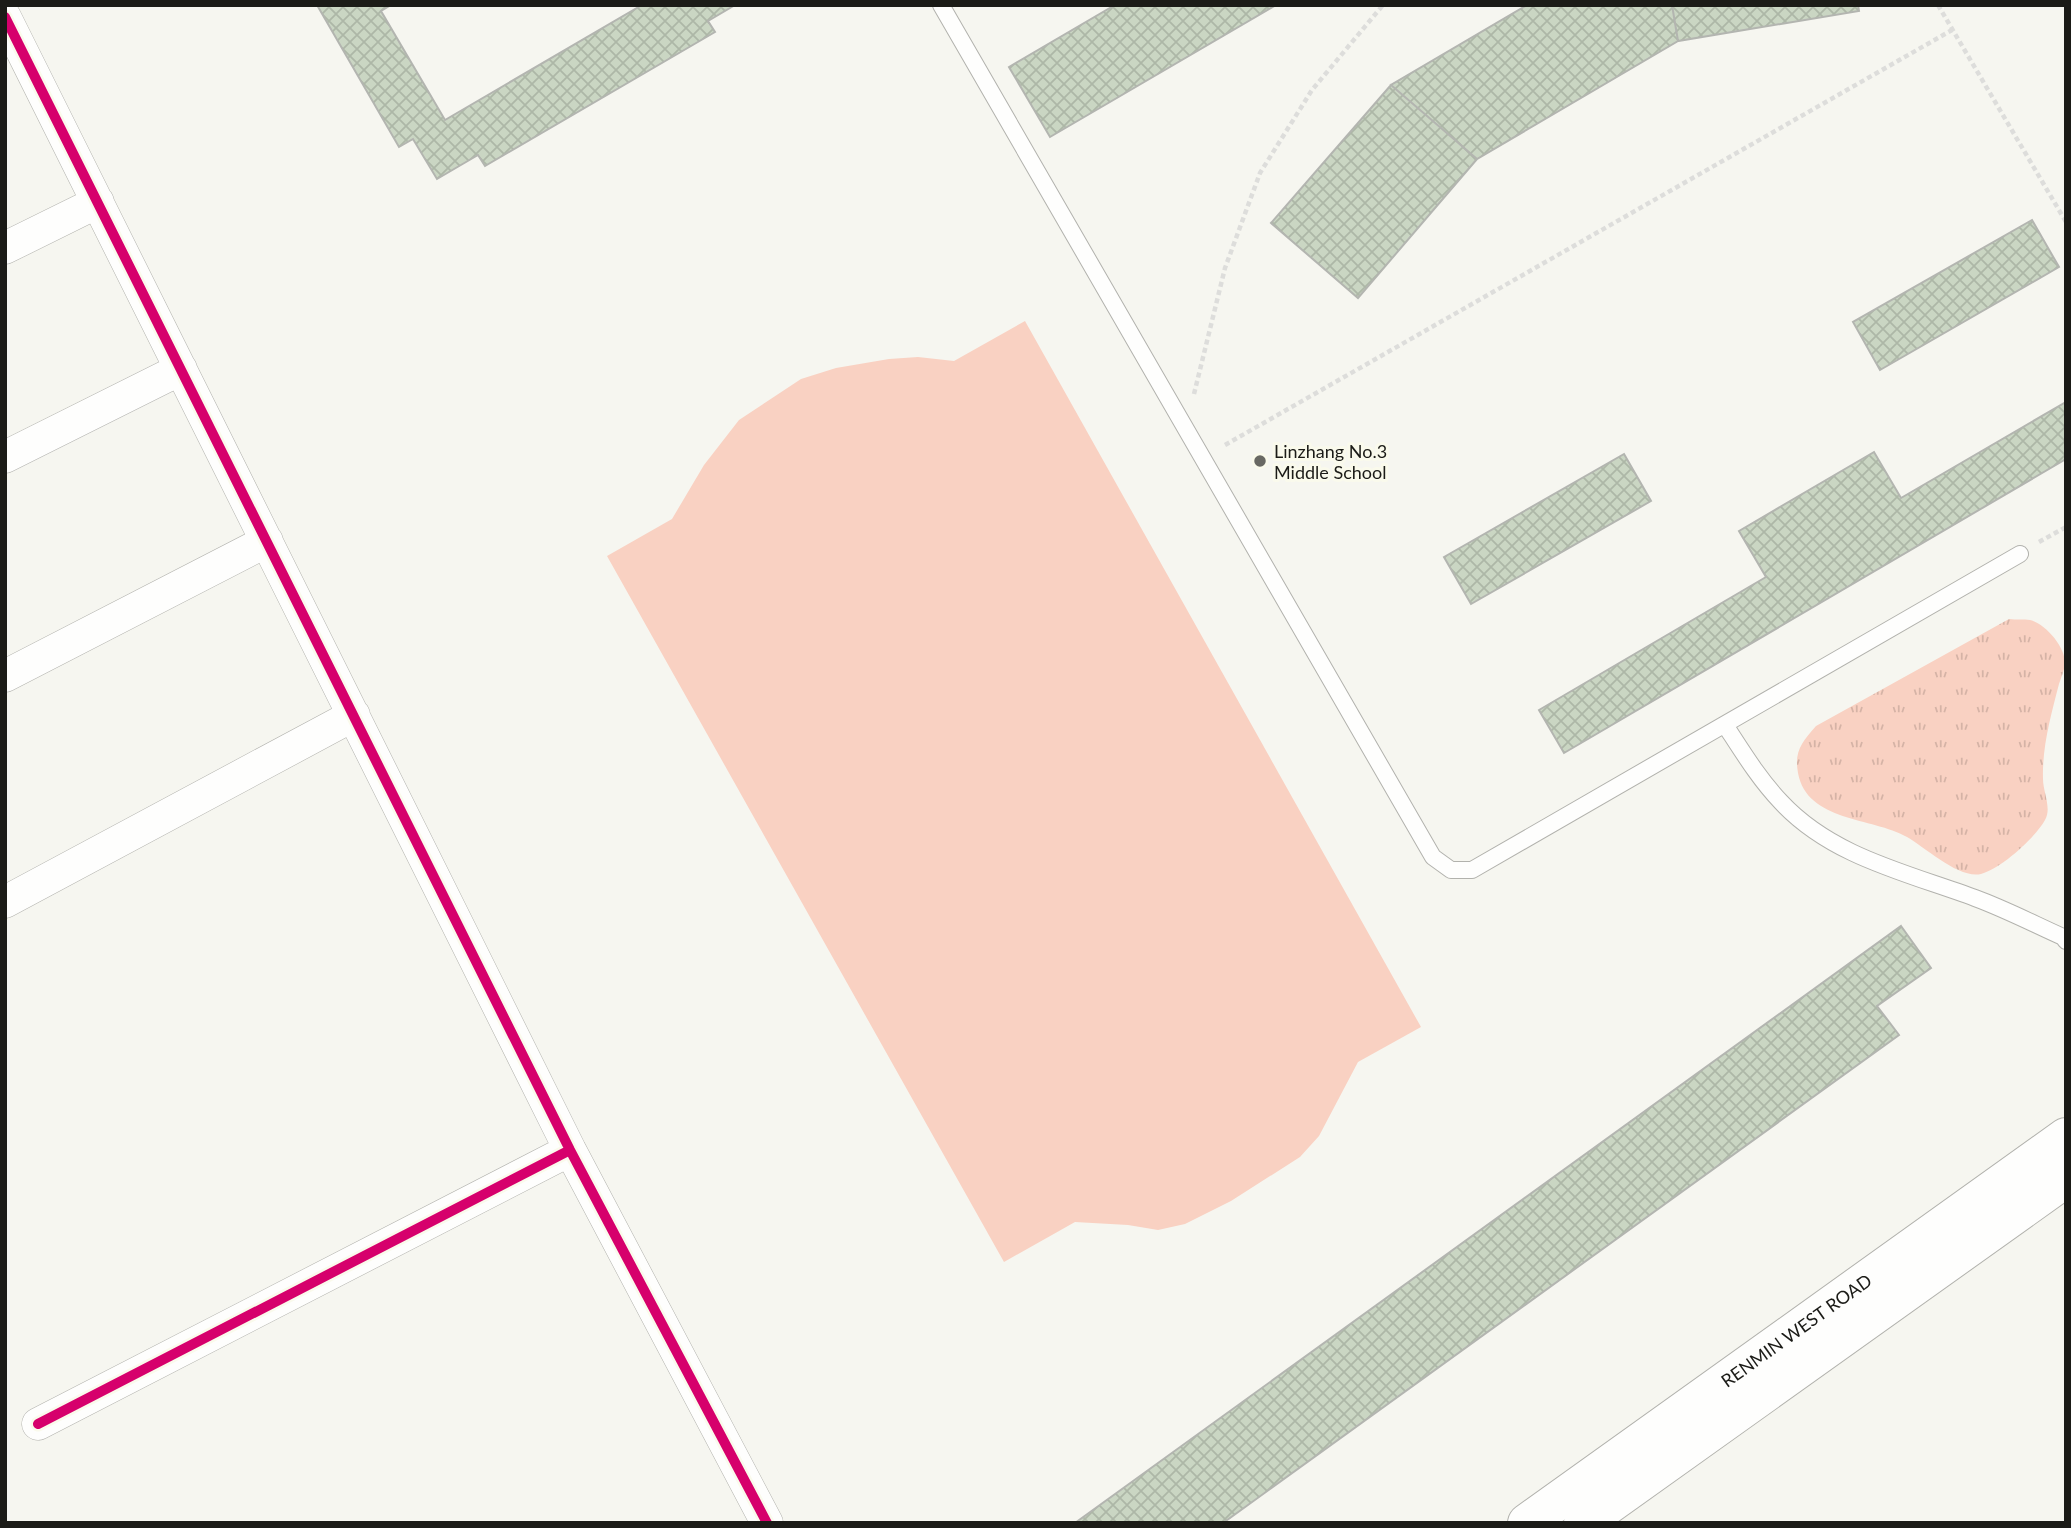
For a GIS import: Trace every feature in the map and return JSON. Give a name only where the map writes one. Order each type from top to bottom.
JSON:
[{"type":"main road","name":"RENMIN WEST ROAD","points":[[1527,1523],[2066,1137]]},
{"type":"main road","name":"RENMIN WEST ROAD","points":[[1583,1523],[2066,1178]]},
{"type":"street","points":[[5,17],[570,1150],[767,1523]]},
{"type":"street","points":[[5,248],[98,202]]},
{"type":"street","points":[[5,457],[181,369]]},
{"type":"street","points":[[5,676],[267,541]]},
{"type":"street","points":[[5,902],[354,715]]},
{"type":"street","points":[[38,1424],[570,1150]]},
{"type":"lane","points":[[941,5],[1433,857],[1451,870],[1472,870],[2020,554]]},
{"type":"lane","points":[[1725,725],[1782,803],[1819,834],[1867,861],[1977,899],[2063,936],[2066,941]]},
{"type":"path","points":[[1186,429],[1225,268],[1260,173],[1312,90],[1383,5]]},
{"type":"path","points":[[1938,5],[2066,222]]},
{"type":"path","points":[[1203,458],[1952,30]]},
{"type":"green space","points":[[1025,321],[1421,1027],[1358,1062],[1319,1136],[1300,1157],[1231,1201],[1185,1224],[1158,1230],[1075,1222],[1004,1262],[607,556],[672,519],[704,465],[739,420],[801,379],[836,368],[889,359],[918,357],[954,361]]},
{"type":"green space","points":[[2009,619],[2030,620],[2042,626],[2059,644],[2065,664],[2050,719],[2044,755],[2043,779],[2047,815],[2026,844],[1989,871],[1972,874],[1943,862],[1907,837],[1827,810],[1814,801],[1804,789],[1798,773],[1797,759],[1803,742],[1816,726]]},
{"type":"building","points":[[317,5],[391,5],[381,11],[445,120],[642,5],[735,5],[708,21],[715,32],[485,166],[478,155],[437,179],[413,139],[399,147]]},
{"type":"building","points":[[1115,5],[1276,5],[1050,137],[1009,67]]},
{"type":"building","points":[[1527,5],[1672,5],[1678,41],[1477,159],[1391,85]]},
{"type":"building","points":[[1672,5],[1858,5],[1859,11],[1678,41]]},
{"type":"building","points":[[1391,85],[1477,159],[1358,298],[1271,223]]},
{"type":"building","points":[[2032,220],[2059,267],[1880,370],[1853,322]]},
{"type":"building","points":[[2066,402],[2066,459],[1564,753],[1539,710],[1766,577],[1739,531],[1874,452],[1901,498]]},
{"type":"building","points":[[1624,454],[1651,501],[1471,604],[1444,557]]},
{"type":"building","points":[[1901,926],[1931,968],[1877,1006],[1899,1035],[1223,1523],[1075,1523]]},
{"type":"cycle path","points":[[5,17],[570,1150],[767,1523]]},
{"type":"cycle path","points":[[38,1424],[570,1150]]},
{"type":"place","name":"Linzhang No.3 Middle School","points":[[1260,461]]}]
